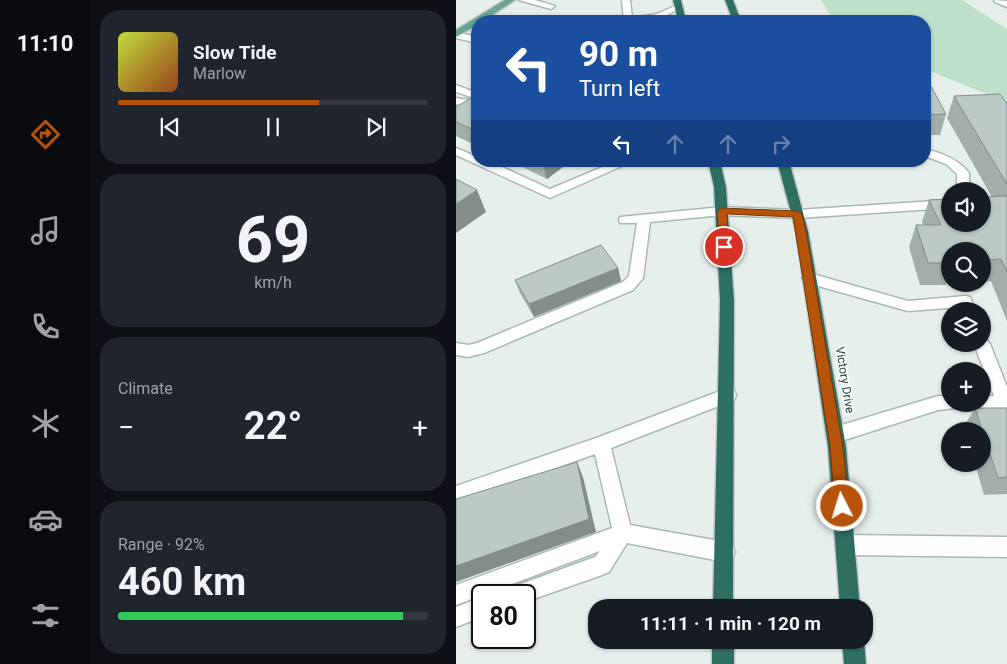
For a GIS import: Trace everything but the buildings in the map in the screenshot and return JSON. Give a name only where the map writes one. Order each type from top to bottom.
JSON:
[{"type":"highway","points":[[728,0],[734,15]]},
{"type":"highway","points":[[715,167],[720,187],[727,301],[728,395],[723,599]]},
{"type":"highway","name":"Victory Drive","points":[[784,167],[797,214],[835,435],[849,599]]},
{"type":"highway","points":[[723,649],[723,664]]},
{"type":"highway","points":[[854,649],[855,664]]},
{"type":"main road","points":[[487,15],[511,0]]},
{"type":"main road","points":[[456,34],[471,25]]},
{"type":"lane","points":[[523,0],[551,6]]},
{"type":"lane","points":[[626,0],[629,15]]},
{"type":"lane","points":[[998,0],[1007,5]]},
{"type":"lane","points":[[661,15],[678,4]]},
{"type":"lane","points":[[456,34],[471,38]]},
{"type":"lane","points":[[456,88],[471,94]]},
{"type":"lane","points":[[456,101],[471,103]]},
{"type":"lane","points":[[456,110],[471,107]]},
{"type":"lane","points":[[456,143],[471,150]]},
{"type":"lane","points":[[456,150],[471,158]]},
{"type":"lane","points":[[931,154],[946,158],[955,164],[962,172],[963,182]]},
{"type":"lane","points":[[491,167],[550,194],[613,167]]},
{"type":"lane","points":[[508,167],[528,176],[529,185]]},
{"type":"lane","points":[[625,220],[722,211],[797,214],[941,205]]},
{"type":"lane","points":[[456,349],[468,351],[479,349],[628,286],[636,278],[644,218]]},
{"type":"lane","points":[[809,278],[908,306],[941,303]]},
{"type":"lane","points":[[954,302],[965,302]]},
{"type":"lane","points":[[991,367],[1005,403],[991,403]]},
{"type":"lane","points":[[456,494],[601,444],[728,395]]},
{"type":"lane","points":[[835,435],[941,403]]},
{"type":"lane","points":[[536,588],[602,565],[623,533],[601,444]]},
{"type":"lane","points":[[456,595],[623,533],[725,552]]},
{"type":"lane","points":[[845,545],[1007,547]]},
{"type":"lane","points":[[456,617],[471,612]]},
{"type":"green space","points":[[821,0],[962,0],[1007,29],[1007,119],[989,95],[931,71],[931,15],[830,15]]},
{"type":"route","points":[[724,247],[722,211],[797,214],[802,231],[837,447],[842,506]]}]
